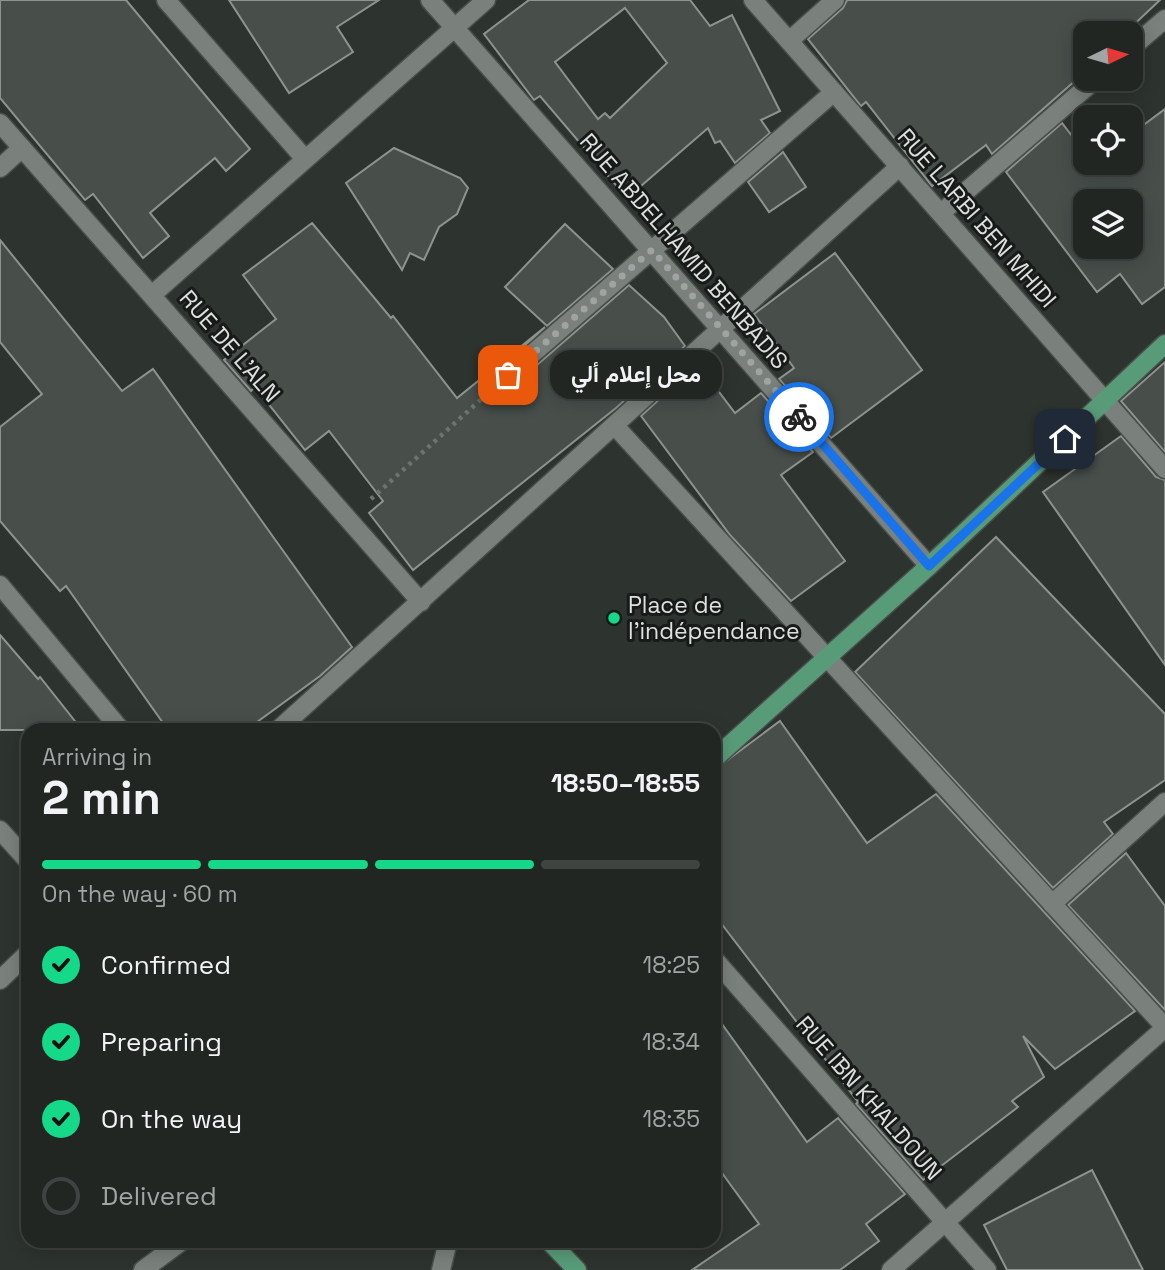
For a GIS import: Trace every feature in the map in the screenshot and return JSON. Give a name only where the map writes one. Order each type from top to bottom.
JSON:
[{"type":"main road","points":[[721,754],[929,566],[1165,344]]},
{"type":"main road","points":[[557,1248],[577,1270]]},
{"type":"street","points":[[166,0],[305,159]]},
{"type":"street","name":"RUE ABDELHAMID BENBADIS","points":[[430,0],[929,566]]},
{"type":"street","points":[[153,294],[486,0]]},
{"type":"street","name":"RUE LARBI BEN MHIDI","points":[[753,0],[1165,469]]},
{"type":"street","points":[[789,41],[835,0]]},
{"type":"street","points":[[1143,38],[1165,19]]},
{"type":"street","points":[[942,213],[1082,91]]},
{"type":"street","points":[[508,375],[834,92]]},
{"type":"street","name":"RUE DE L'ALN","points":[[0,123],[421,602]]},
{"type":"street","points":[[0,168],[22,148]]},
{"type":"street","points":[[286,723],[900,166]]},
{"type":"street","points":[[615,426],[1165,1028],[891,1270]]},
{"type":"street","points":[[0,585],[115,723]]},
{"type":"street","points":[[1052,904],[1165,802]]},
{"type":"street","points":[[0,830],[21,853]]},
{"type":"street","points":[[0,980],[21,960]]},
{"type":"street","name":"RUE IBN KHALDOUN","points":[[721,967],[987,1270]]},
{"type":"street","points":[[143,1270],[173,1248]]},
{"type":"street","points":[[441,1270],[447,1248]]},
{"type":"path","points":[[348,520],[508,375]]},
{"type":"building","points":[[0,0],[126,0],[250,149],[226,171],[215,158],[150,213],[169,236],[143,258],[93,194],[85,200],[0,98]]},
{"type":"building","points":[[229,0],[379,0],[337,27],[353,52],[289,93]]},
{"type":"building","points":[[529,0],[690,0],[710,26],[732,15],[780,111],[761,120],[770,133],[735,163],[720,141],[715,143],[708,128],[627,198],[540,96],[534,100],[484,34]],"holes":[[[625,8],[667,63],[610,118],[605,113],[598,119],[555,62]]]},
{"type":"building","points":[[847,0],[1160,0],[1138,21],[1073,21],[1073,83],[992,154],[986,145],[932,186],[866,102],[861,106],[808,39],[843,8]]},
{"type":"building","points":[[1165,109],[1165,287],[1142,304],[1120,274],[1097,292],[1006,172],[1062,123],[1073,137],[1073,175],[1143,175],[1143,125]]},
{"type":"building","points":[[394,148],[460,178],[468,188],[457,214],[439,227],[424,260],[410,253],[402,270],[346,183]]},
{"type":"building","points":[[783,152],[806,187],[769,212],[748,182]]},
{"type":"building","points":[[312,223],[391,318],[393,316],[457,398],[545,327],[498,371],[500,383],[505,386],[515,384],[629,285],[664,317],[685,346],[616,408],[413,570],[369,513],[383,501],[329,431],[305,450],[255,387],[251,391],[224,360],[276,319],[243,275]]},
{"type":"building","points":[[565,224],[613,269],[547,326],[505,287]]},
{"type":"building","points":[[0,240],[122,391],[153,369],[352,647],[320,676],[256,723],[163,723],[66,586],[60,591],[0,521],[0,427],[42,394],[0,342]]},
{"type":"building","points":[[835,253],[922,370],[831,438],[779,379],[794,368],[754,314]]},
{"type":"building","points":[[1165,362],[1165,452],[1121,401]]},
{"type":"building","points":[[698,364],[735,413],[761,393],[813,452],[781,475],[845,561],[791,601],[730,535],[641,416]]},
{"type":"building","points":[[1121,436],[1156,477],[1165,480],[1165,665],[1043,492]]},
{"type":"building","points":[[996,537],[1165,714],[1165,780],[1104,822],[1113,834],[1053,888],[855,672]]},
{"type":"building","points":[[0,635],[38,679],[40,677],[76,723],[21,723],[21,730],[0,730]]},
{"type":"building","points":[[780,721],[867,843],[936,794],[1135,1011],[1055,1069],[1023,1036],[1044,1077],[1012,1101],[1018,1107],[923,1180],[856,1104],[858,1102],[721,923],[721,765]]},
{"type":"building","points":[[1126,853],[1165,906],[1165,1010],[1068,905]]},
{"type":"building","points":[[721,1023],[807,1142],[838,1118],[905,1194],[866,1224],[879,1241],[840,1270],[692,1270],[759,1224],[721,1172]]},
{"type":"building","points":[[1092,1170],[1143,1270],[1007,1270],[984,1225]]},
{"type":"way so far","points":[[508,375],[652,250],[799,417]]},
{"type":"place","name":"محل إعلام ألي","points":[[508,375]]},
{"type":"place","name":"Place de l'indépendance","points":[[614,618]]},
{"type":"route","points":[[799,417],[929,566],[1065,439]]}]
